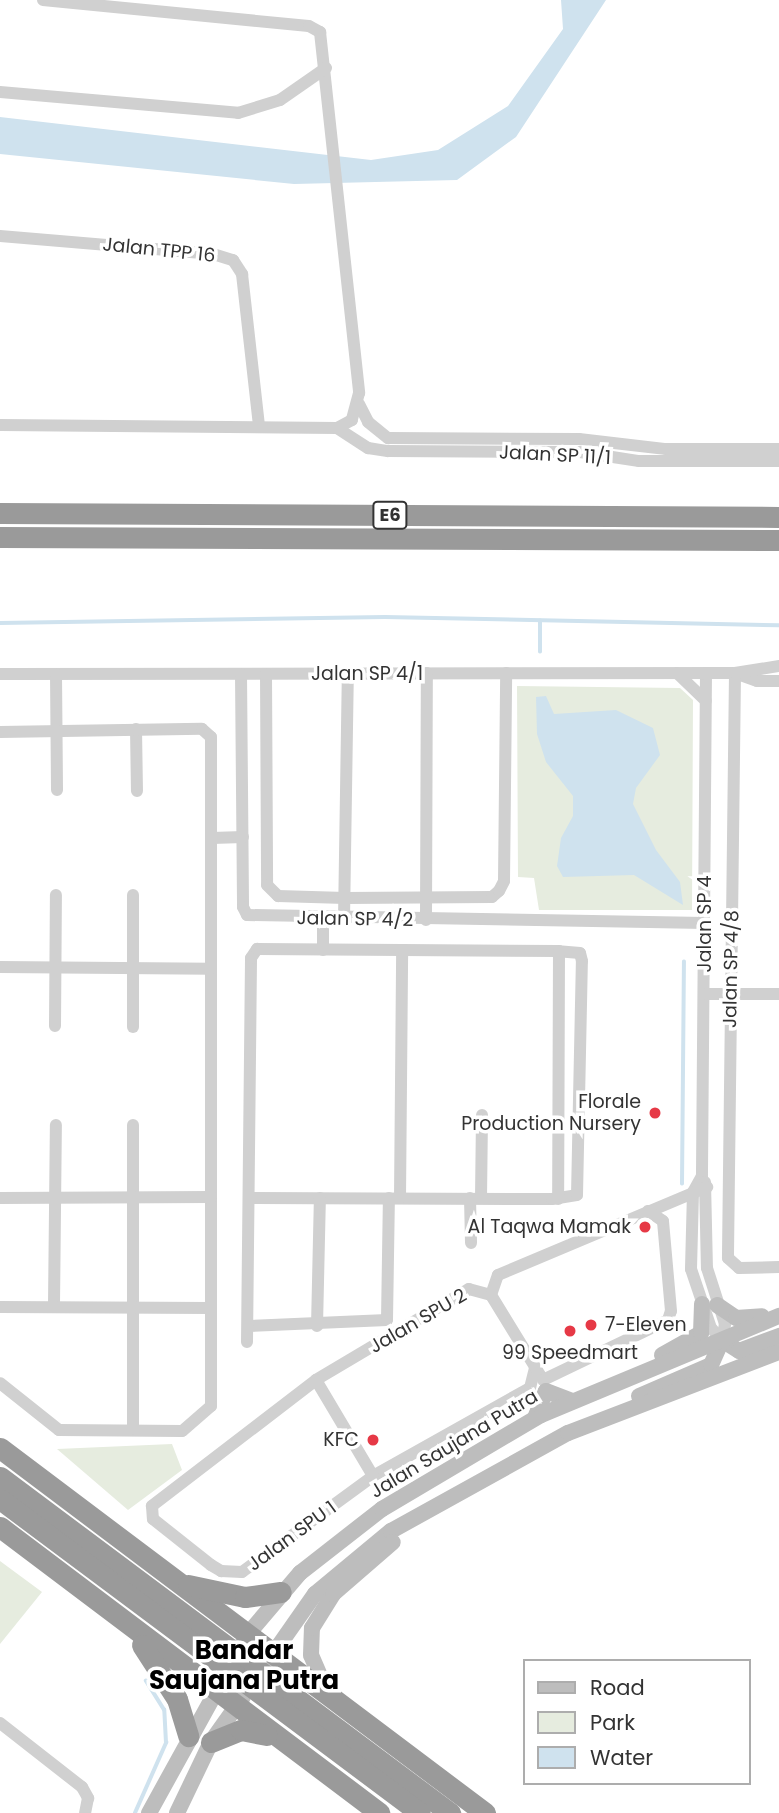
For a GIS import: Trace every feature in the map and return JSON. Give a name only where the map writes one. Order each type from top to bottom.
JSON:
[{"type":"highway","name":"E6","points":[[0,513],[779,517]]},
{"type":"highway","name":"E6","points":[[0,537],[779,540]]},
{"type":"highway","points":[[0,1448],[485,1813]]},
{"type":"highway","points":[[0,1477],[405,1792],[420,1813]]},
{"type":"highway","points":[[0,1499],[405,1792],[450,1813]]},
{"type":"highway","points":[[0,1527],[272,1736],[379,1813]]},
{"type":"highway","points":[[180,1583],[244,1597],[281,1592]]},
{"type":"highway","points":[[124,1623],[155,1660],[177,1699],[188,1736]]},
{"type":"highway","points":[[211,1742],[241,1730],[272,1736]]},
{"type":"main road","points":[[535,1419],[541,1387],[577,1399],[701,1333],[709,1305],[736,1318],[779,1314]]},
{"type":"main road","name":"Jalan Saujana Putra","points":[[149,1813],[188,1736],[248,1634],[281,1592],[382,1509],[535,1419],[779,1314]]},
{"type":"main road","points":[[568,1433],[589,1416],[711,1365],[722,1340],[739,1351],[779,1336]]},
{"type":"main road","points":[[177,1813],[211,1742],[315,1594],[391,1531],[568,1433],[779,1352]]},
{"type":"main road","points":[[329,1695],[311,1655],[312,1628],[333,1594],[408,1531],[418,1515]]},
{"type":"street","points":[[0,425],[259,425],[337,428],[352,420],[359,404],[355,317],[342,235],[330,95],[320,32],[310,26],[43,0]]},
{"type":"street","points":[[0,92],[238,113],[280,100],[326,68]]},
{"type":"street","name":"Jalan TPP 16","points":[[0,236],[213,254],[233,260],[242,274],[259,425]]},
{"type":"street","name":"Jalan SP 11/1","points":[[359,404],[368,422],[388,438],[579,439],[666,449],[779,449]]},
{"type":"street","name":"Jalan SP 11/1","points":[[337,428],[368,448],[388,452],[580,452],[639,461],[779,461]]},
{"type":"street","name":"Jalan SP 4/1","points":[[0,674],[735,673],[779,666]]},
{"type":"street","points":[[426,920],[427,673]]},
{"type":"street","points":[[266,674],[267,886],[278,896],[426,898],[492,897],[504,881],[506,673]]},
{"type":"street","points":[[677,673],[706,701]]},
{"type":"street","name":"Jalan SP 4","points":[[706,673],[704,1181],[711,1328],[722,1340]]},
{"type":"street","name":"Jalan SP 4/1","points":[[735,673],[757,681],[779,681]]},
{"type":"street","name":"Jalan SP 4/8","points":[[735,673],[730,995],[732,1264],[779,1268]]},
{"type":"street","points":[[56,674],[57,790]]},
{"type":"street","name":"Jalan SP 4/2","points":[[241,674],[247,915],[323,919],[705,923]]},
{"type":"street","points":[[344,919],[348,674]]},
{"type":"street","points":[[136,729],[136,791]]},
{"type":"street","points":[[0,732],[136,729],[207,732],[212,838],[211,1406],[182,1431],[52,1428],[0,1382]]},
{"type":"street","points":[[212,838],[243,836]]},
{"type":"street","points":[[55,1026],[56,895]]},
{"type":"street","points":[[133,1027],[134,895]]},
{"type":"street","points":[[323,919],[323,950]]},
{"type":"street","points":[[247,1342],[252,952],[323,950],[580,953],[579,1191],[573,1198],[250,1198]]},
{"type":"street","points":[[395,1198],[402,951]]},
{"type":"street","points":[[558,1199],[559,951]]},
{"type":"street","points":[[0,967],[211,969]]},
{"type":"street","points":[[705,994],[779,994]]},
{"type":"street","points":[[471,1243],[482,1115]]},
{"type":"street","points":[[54,1305],[56,1125]]},
{"type":"street","points":[[132,1125],[133,1429]]},
{"type":"street","name":"Jalan SP 4","points":[[704,1181],[693,1192],[691,1269],[709,1305]]},
{"type":"street","name":"Jalan SPU 2","points":[[149,1513],[200,1467],[316,1380],[470,1289],[491,1295],[498,1275],[693,1192]]},
{"type":"street","points":[[0,1198],[211,1197]]},
{"type":"street","points":[[317,1326],[320,1198]]},
{"type":"street","name":"Jalan SPU 2","points":[[248,1326],[317,1326],[387,1320],[395,1198]]},
{"type":"street","name":"Jalan SPU 1","points":[[149,1513],[211,1565],[221,1571],[242,1572],[373,1476],[668,1320],[671,1311],[663,1221],[648,1211]]},
{"type":"street","points":[[491,1295],[535,1368],[541,1387]]},
{"type":"street","points":[[0,1307],[54,1305],[211,1308]]},
{"type":"street","points":[[316,1380],[373,1476]]},
{"type":"street","points":[[0,1723],[86,1792],[85,1813]]},
{"type":"green space","points":[[517,686],[680,688],[693,700],[692,910],[539,910],[534,878],[518,877]]},
{"type":"green space","points":[[172,1444],[182,1470],[128,1510],[57,1449]]},
{"type":"green space","points":[[0,1561],[42,1592],[0,1644]]},
{"type":"water","points":[[561,0],[606,0],[516,137],[457,180],[294,184],[0,154],[0,117],[371,160],[438,150],[508,106],[563,29]]},
{"type":"water","points":[[546,696],[554,714],[616,710],[653,728],[660,755],[636,788],[633,804],[656,850],[680,882],[683,905],[634,875],[563,877],[557,866],[561,838],[573,816],[573,796],[546,762],[537,734],[536,697]]},
{"type":"waterway","points":[[0,623],[385,617],[779,625]]},
{"type":"waterway","points":[[540,621],[540,652]]},
{"type":"waterway","points":[[682,1184],[684,962]]},
{"type":"waterway","points":[[135,1813],[166,1743],[164,1710],[146,1681]]},
{"type":"place","name":"Florale Production Nursery","points":[[655,1113]]},
{"type":"place","name":"Al Taqwa Mamak","points":[[645,1227]]},
{"type":"place","name":"7-Eleven","points":[[591,1325]]},
{"type":"place","name":"99 Speedmart","points":[[570,1331]]},
{"type":"place","name":"KFC","points":[[373,1440]]},
{"type":"district","name":"Bandar Saujana Putra","points":[[244,1666]]}]
